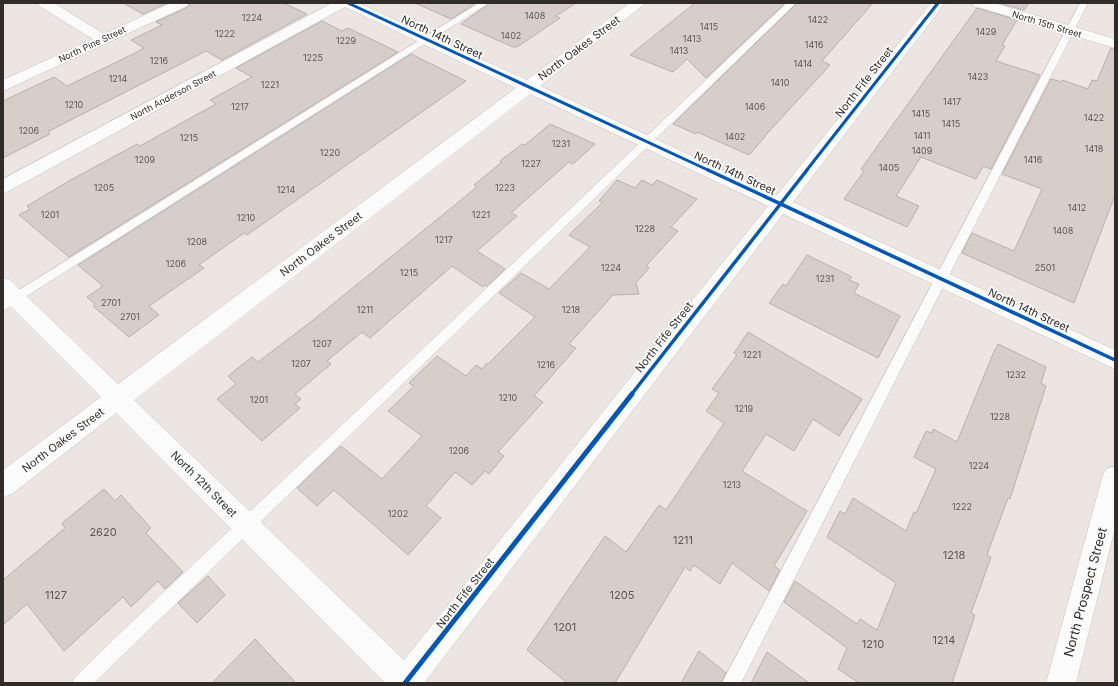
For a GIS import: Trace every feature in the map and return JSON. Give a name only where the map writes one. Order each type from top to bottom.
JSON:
[{"type":"street","points":[[44,3],[103,39]]},
{"type":"street","name":"North Pine Street","points":[[3,86],[182,3]]},
{"type":"street","name":"North Anderson Street","points":[[3,187],[342,3]]},
{"type":"street","name":"North 14th Street","points":[[348,3],[1115,360]]},
{"type":"street","name":"North Oakes Street","points":[[3,485],[639,3]]},
{"type":"street","name":"North Fife Street","points":[[406,683],[938,3]]},
{"type":"street","name":"North 15th Street","points":[[979,3],[1115,44]]},
{"type":"street","name":"North 12th Street","points":[[7,297],[117,398],[406,683]]},
{"type":"street","name":"North Prospect Street","points":[[1061,683],[1115,478]]},
{"type":"lane","points":[[7,297],[485,3]]},
{"type":"lane","points":[[81,683],[530,254],[645,141],[792,3]]},
{"type":"lane","points":[[731,683],[1084,3]]},
{"type":"building","points":[[123,3],[167,3],[143,14]]},
{"type":"building","points":[[190,3],[284,3],[307,14],[222,60],[206,51],[55,128],[48,132],[50,134],[3,158],[3,101],[54,77],[67,86],[131,55],[144,48],[131,40],[162,25],[156,22],[188,7]]},
{"type":"building","points":[[415,3],[476,3],[451,19]]},
{"type":"building","points":[[490,3],[576,3],[556,16],[560,18],[517,47],[513,47],[461,24]]},
{"type":"building","points":[[695,3],[785,3],[706,78],[687,59],[673,72],[630,55]]},
{"type":"building","points":[[797,3],[873,3],[822,61],[830,65],[749,155],[697,132],[696,134],[673,124]]},
{"type":"building","points":[[999,3],[1029,3],[1024,10]]},
{"type":"building","points":[[977,8],[1017,20],[1002,45],[1005,46],[996,61],[1040,75],[991,169],[983,166],[976,179],[921,157],[896,196],[919,206],[907,227],[844,199],[864,171],[861,169]]},
{"type":"building","points":[[322,21],[342,31],[348,28],[398,52],[69,257],[19,215],[30,209],[27,206],[69,181],[137,144],[140,146],[216,104],[210,100],[252,77],[236,68]]},
{"type":"building","points":[[1111,48],[1115,49],[1115,195],[1074,303],[962,253],[972,233],[1014,251],[1042,189],[1002,174],[1051,79],[1062,82],[1062,80],[1088,89],[1092,80],[1097,81]]},
{"type":"building","points":[[411,54],[466,81],[247,235],[244,233],[199,265],[204,268],[149,306],[159,315],[129,337],[93,306],[95,304],[87,297],[103,286],[78,265]]},
{"type":"building","points":[[550,124],[595,144],[573,164],[569,162],[511,213],[517,216],[477,251],[505,269],[487,286],[485,285],[483,287],[452,266],[370,338],[362,332],[327,361],[331,364],[295,394],[301,399],[295,404],[300,408],[262,441],[217,399],[236,384],[228,376],[252,357],[258,362],[312,321],[477,187],[474,185],[502,162],[500,161],[522,144],[525,145]]},
{"type":"building","points":[[617,180],[635,188],[642,180],[652,185],[657,180],[697,199],[671,227],[678,231],[646,266],[649,268],[636,283],[639,294],[613,295],[569,344],[576,348],[534,396],[543,402],[498,452],[504,456],[489,474],[485,471],[472,485],[455,472],[426,506],[441,518],[408,555],[334,490],[317,506],[297,488],[341,446],[382,479],[422,436],[388,411],[414,386],[409,383],[437,356],[466,376],[476,365],[482,369],[487,363],[488,364],[535,317],[499,293],[521,273],[549,289],[590,247],[569,235],[603,202],[599,201]]},
{"type":"building","points":[[807,255],[852,277],[849,280],[859,284],[854,293],[900,316],[878,358],[769,303],[783,284],[786,286]]},
{"type":"building","points":[[748,332],[862,399],[839,436],[813,419],[794,451],[766,434],[742,471],[807,511],[774,566],[780,570],[769,591],[732,563],[720,584],[694,565],[690,571],[685,567],[615,683],[567,683],[527,650],[605,536],[626,552],[659,505],[666,510],[724,423],[706,411],[719,393],[712,389],[737,355],[734,353]]},
{"type":"building","points":[[998,344],[1046,367],[1041,383],[1046,386],[1010,499],[1008,498],[987,555],[991,557],[971,613],[975,615],[952,683],[859,683],[838,669],[847,648],[784,602],[795,581],[857,624],[860,619],[877,630],[896,583],[827,537],[840,511],[845,514],[853,498],[906,531],[936,469],[914,457],[926,431],[932,433],[933,429],[957,442]]},
{"type":"building","points":[[104,489],[115,501],[121,495],[151,528],[146,533],[183,572],[165,589],[158,581],[131,607],[123,597],[64,651],[27,604],[3,625],[3,580],[65,528],[62,523]]},
{"type":"building","points":[[208,576],[225,595],[197,623],[178,603]]},
{"type":"building","points":[[255,639],[296,683],[212,683]]},
{"type":"building","points":[[699,651],[726,673],[721,683],[681,683]]},
{"type":"building","points":[[767,652],[809,683],[751,683]]},
{"type":"cycle path","points":[[348,3],[1115,360]]},
{"type":"cycle path","points":[[405,683],[938,3]]}]
